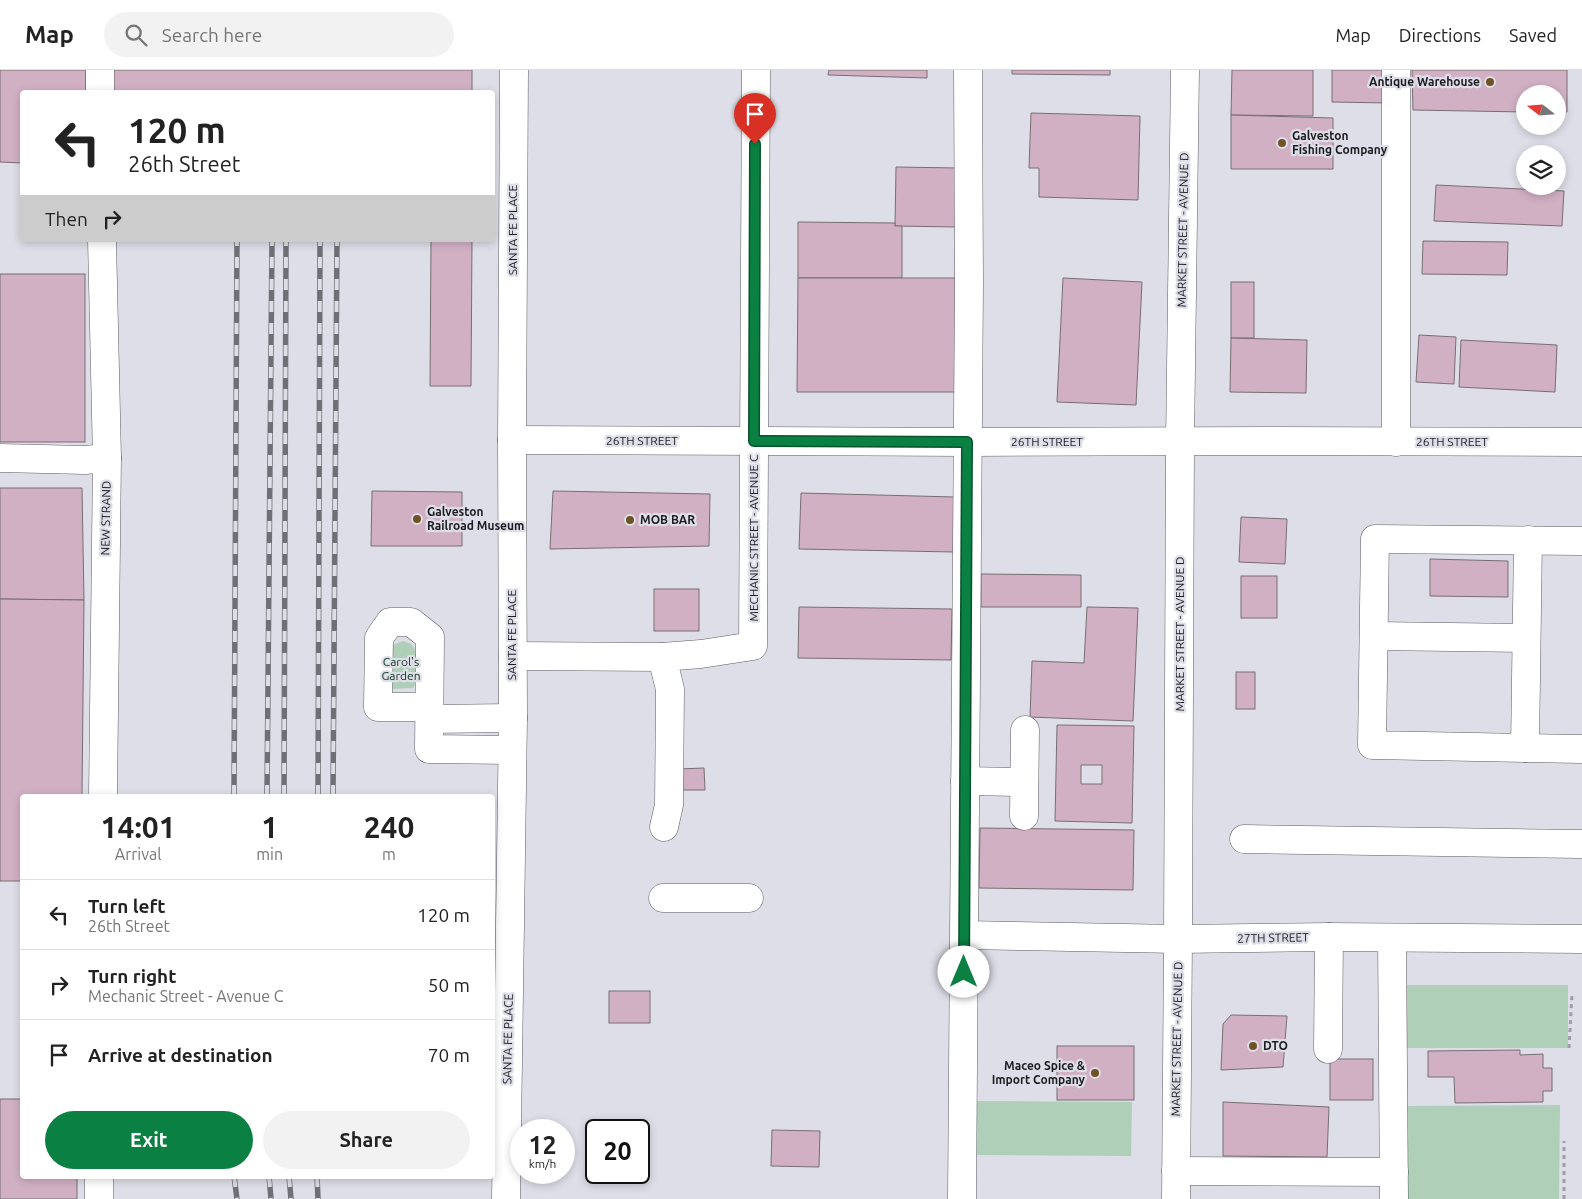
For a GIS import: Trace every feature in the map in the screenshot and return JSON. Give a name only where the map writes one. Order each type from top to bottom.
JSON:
[{"type":"street","points":[[100,70],[100,90]]},
{"type":"street","name":"SANTA FE PLACE","points":[[506,1199],[513,656],[514,70]]},
{"type":"street","name":"MECHANIC STREET - AVENUE C","points":[[662,657],[701,654],[753,646],[756,70]]},
{"type":"street","points":[[962,1199],[965,934],[968,70]]},
{"type":"street","name":"MARKET STREET - AVENUE D","points":[[1176,1199],[1180,442],[1185,70]]},
{"type":"street","points":[[1396,70],[1396,442]]},
{"type":"street","name":"NEW STRAND","points":[[102,242],[107,458],[103,794]]},
{"type":"street","name":"26TH STREET","points":[[512,440],[1582,442]]},
{"type":"street","points":[[0,458],[85,460],[107,458]]},
{"type":"street","points":[[1582,541],[1375,539],[1372,745],[1582,749]]},
{"type":"street","points":[[1525,748],[1528,540]]},
{"type":"street","points":[[512,718],[430,713],[378,707],[379,638],[390,622],[412,622],[430,637],[430,713],[429,749],[512,750]]},
{"type":"street","points":[[1374,636],[1526,638]]},
{"type":"street","points":[[513,656],[662,657],[670,689],[669,805],[664,827]]},
{"type":"street","points":[[1024,816],[1025,730]]},
{"type":"street","points":[[965,781],[1024,782]]},
{"type":"street","points":[[1244,839],[1582,844]]},
{"type":"street","points":[[663,898],[749,898]]},
{"type":"street","name":"27TH STREET","points":[[965,934],[1178,939],[1329,937],[1582,939]]},
{"type":"street","points":[[1328,1049],[1329,937]]},
{"type":"street","points":[[1392,938],[1394,1199]]},
{"type":"street","points":[[1176,1171],[1394,1172]]},
{"type":"street","points":[[99,1199],[100,1179]]},
{"type":"path","points":[[1569,1048],[1572,995]]},
{"type":"path","points":[[1564,1141],[1564,1199]]},
{"type":"green space","name":"Carol's Garden","points":[[403,641],[411,644],[416,653],[415,684],[413,688],[393,689],[387,685],[390,646]]},
{"type":"green space","points":[[1401,985],[1568,985],[1568,1048],[1401,1048]]},
{"type":"green space","points":[[971,1101],[1132,1102],[1131,1156],[970,1155]]},
{"type":"green space","points":[[1560,1105],[1559,1199],[1397,1199],[1397,1106]]},
{"type":"building","points":[[0,70],[86,70],[86,90],[20,90],[20,163],[0,162]]},
{"type":"building","points":[[103,70],[472,70],[472,90],[104,90]]},
{"type":"building","points":[[829,70],[927,70],[927,78],[828,75]]},
{"type":"building","points":[[1012,70],[1110,70],[1110,75],[1012,74]]},
{"type":"building","points":[[1232,70],[1313,70],[1313,116],[1231,115]]},
{"type":"building","points":[[1332,70],[1388,70],[1388,103],[1332,102]]},
{"type":"building","name":"Antique Warehouse","points":[[1412,70],[1567,70],[1567,112],[1566,85],[1516,85],[1516,112],[1413,110]]},
{"type":"building","points":[[1031,113],[1140,116],[1138,200],[1039,197],[1039,168],[1029,168]]},
{"type":"building","name":"Galveston Fishing Company","points":[[1231,115],[1333,118],[1333,169],[1231,169]]},
{"type":"building","points":[[896,167],[957,168],[956,227],[895,226]]},
{"type":"building","points":[[1436,185],[1516,189],[1516,195],[1564,195],[1562,226],[1434,221]]},
{"type":"building","points":[[798,222],[895,223],[895,226],[902,226],[902,278],[798,278]]},
{"type":"building","points":[[1423,241],[1508,242],[1507,275],[1422,274]]},
{"type":"building","points":[[431,242],[472,242],[471,386],[430,386]]},
{"type":"building","points":[[0,274],[85,274],[85,442],[0,442]]},
{"type":"building","points":[[798,278],[956,278],[955,392],[797,392]]},
{"type":"building","points":[[1063,278],[1142,282],[1136,405],[1057,402]]},
{"type":"building","points":[[1231,282],[1254,282],[1254,338],[1231,338]]},
{"type":"building","points":[[1419,335],[1456,337],[1454,384],[1416,382]]},
{"type":"building","points":[[1231,338],[1307,340],[1306,393],[1230,392]]},
{"type":"building","points":[[1461,340],[1557,345],[1555,392],[1459,387]]},
{"type":"building","points":[[0,488],[82,488],[84,600],[0,599]]},
{"type":"building","name":"Galveston Railroad Museum","points":[[372,491],[462,492],[462,546],[371,546]]},
{"type":"building","name":"MOB BAR","points":[[553,491],[710,494],[709,546],[550,549]]},
{"type":"building","points":[[801,493],[955,497],[954,552],[799,549]]},
{"type":"building","points":[[1241,517],[1287,519],[1285,564],[1239,562]]},
{"type":"building","points":[[1430,559],[1508,561],[1508,597],[1430,596]]},
{"type":"building","points":[[981,574],[1081,575],[1081,607],[981,607]]},
{"type":"building","points":[[1241,576],[1277,576],[1277,618],[1241,618]]},
{"type":"building","points":[[654,589],[699,589],[699,631],[654,631]]},
{"type":"building","points":[[0,599],[84,600],[82,794],[20,794],[20,881],[0,881]]},
{"type":"building","points":[[799,607],[952,609],[951,660],[798,658]]},
{"type":"building","points":[[1087,607],[1138,608],[1133,721],[1030,717],[1032,661],[1084,663]]},
{"type":"building","points":[[1236,672],[1255,672],[1255,709],[1236,709]]},
{"type":"building","points":[[1057,725],[1134,726],[1132,823],[1055,821]],"holes":[[[1081,765],[1102,765],[1102,784],[1081,784]]]},
{"type":"building","points":[[704,768],[705,790],[679,790],[678,769]]},
{"type":"building","points":[[980,828],[1134,830],[1133,890],[979,888]]},
{"type":"building","points":[[609,991],[650,991],[650,1023],[609,1023]]},
{"type":"building","name":"DTO","points":[[1231,1015],[1287,1016],[1283,1067],[1221,1070],[1223,1024]]},
{"type":"building","name":"Maceo Spice & Import Company","points":[[1057,1046],[1134,1046],[1134,1100],[1057,1100]]},
{"type":"building","points":[[1520,1050],[1520,1055],[1543,1054],[1543,1068],[1552,1068],[1552,1091],[1543,1091],[1543,1102],[1455,1103],[1454,1077],[1428,1077],[1428,1051]]},
{"type":"building","points":[[1330,1059],[1373,1059],[1373,1100],[1330,1100]]},
{"type":"building","points":[[0,1099],[20,1099],[20,1179],[77,1179],[77,1199],[0,1199]]},
{"type":"building","points":[[1223,1102],[1329,1107],[1327,1157],[1223,1156]]},
{"type":"building","points":[[772,1130],[820,1131],[819,1167],[771,1166]]},
{"type":"railway","points":[[234,794],[237,242]]},
{"type":"railway","points":[[267,794],[272,242]]},
{"type":"railway","points":[[284,794],[286,242]]},
{"type":"railway","points":[[318,794],[320,242]]},
{"type":"railway","points":[[333,794],[337,242]]},
{"type":"railway","points":[[234,1179],[237,1199]]},
{"type":"railway","points":[[269,1179],[271,1199]]},
{"type":"railway","points":[[289,1179],[291,1199]]},
{"type":"railway","points":[[317,1179],[318,1199]]},
{"type":"place","name":"Antique Warehouse","points":[[1490,82]]},
{"type":"place","name":"Galveston Fishing Company","points":[[1282,143]]},
{"type":"place","name":"Galveston Railroad Museum","points":[[417,519]]},
{"type":"place","name":"MOB BAR","points":[[630,520]]},
{"type":"place","name":"DTO","points":[[1253,1046]]},
{"type":"place","name":"Maceo Spice & Import Company","points":[[1095,1073]]},
{"type":"route","points":[[755,144],[754,441],[967,442],[964,972]]}]
